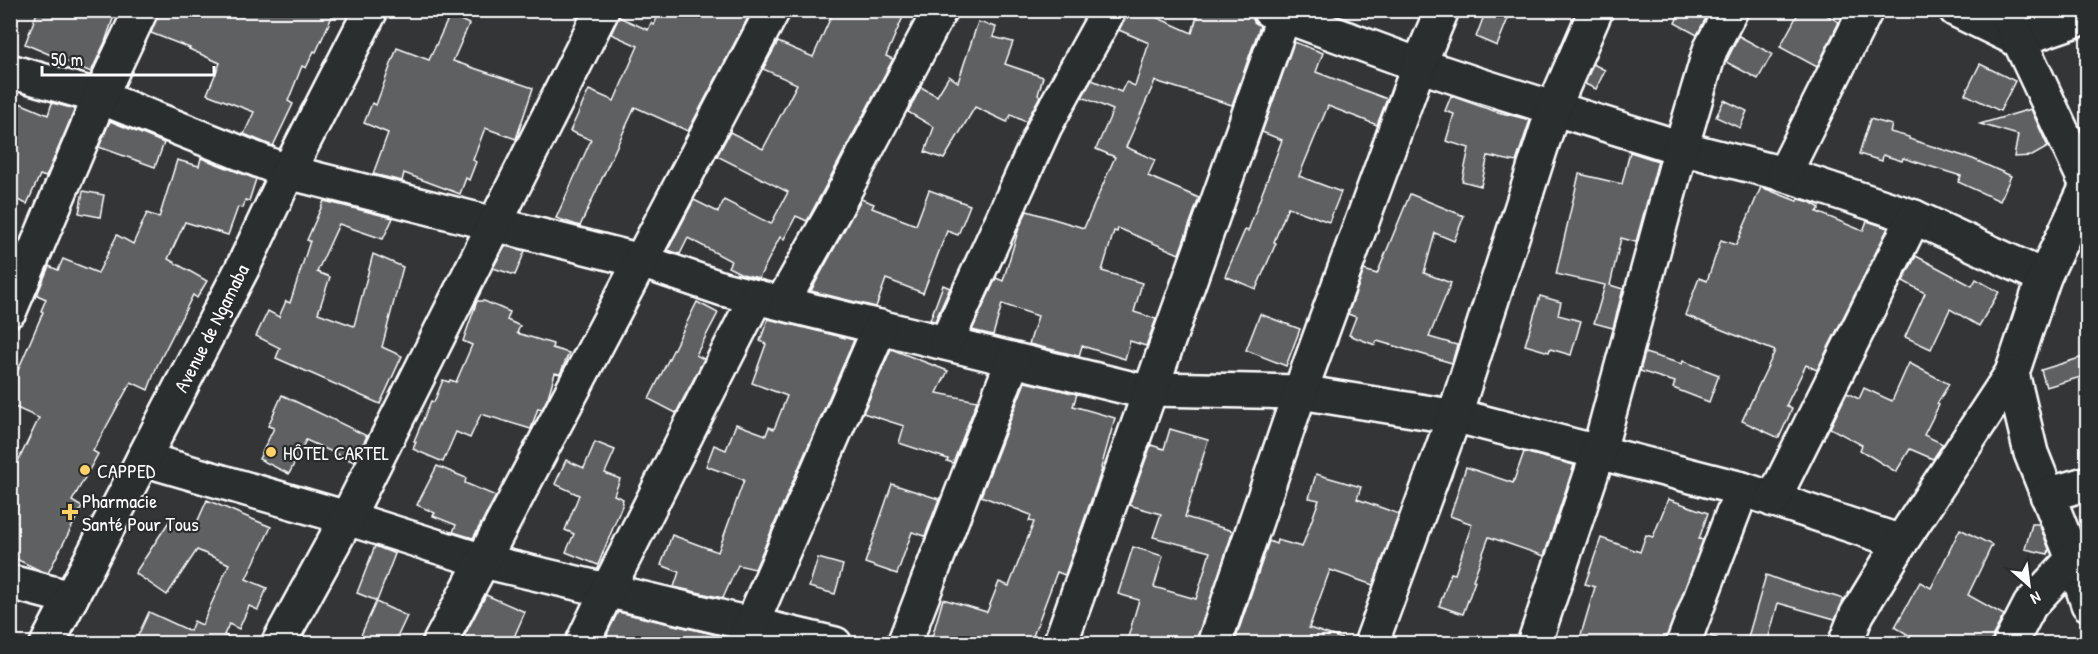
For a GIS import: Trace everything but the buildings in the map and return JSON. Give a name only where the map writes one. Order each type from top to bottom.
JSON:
[{"type":"street","points":[[10,310],[100,97],[141,10]]},
{"type":"street","name":"Avenue de Ngamaba","points":[[47,644],[244,265],[288,172],[371,10]]},
{"type":"street","points":[[278,644],[347,518],[602,10]]},
{"type":"street","points":[[439,644],[773,10]]},
{"type":"street","points":[[582,644],[607,591],[769,300],[839,201],[939,10]]},
{"type":"street","points":[[946,343],[1045,126],[1109,10]]},
{"type":"street","points":[[1214,644],[1300,392],[1419,65],[1442,10]]},
{"type":"street","points":[[1371,644],[1455,417],[1554,107],[1596,10]]},
{"type":"street","points":[[1534,644],[1599,451],[1681,148],[1710,50],[1731,10]]},
{"type":"street","points":[[1784,174],[1866,10]]},
{"type":"street","points":[[1956,10],[2018,40],[2088,16]]},
{"type":"street","points":[[1845,644],[1857,614],[1901,542],[2012,373],[2044,277],[2087,185],[2004,10]]},
{"type":"street","points":[[1059,644],[1150,391],[1280,12],[1419,65],[1681,148],[1784,174],[1914,218],[2044,277]]},
{"type":"street","points":[[10,71],[100,97],[288,172],[641,261],[723,289],[1150,391],[1300,392],[1455,417],[1599,451],[1742,489],[1901,542]]},
{"type":"street","points":[[1773,500],[1914,218]]},
{"type":"street","points":[[747,634],[880,327]]},
{"type":"street","points":[[904,644],[1013,360]]},
{"type":"street","points":[[2012,373],[2031,453],[2073,559],[2088,604]]},
{"type":"street","points":[[143,459],[347,518],[483,561],[607,591],[747,634],[835,644]]},
{"type":"street","points":[[2047,495],[2088,483]]},
{"type":"street","points":[[1683,644],[1742,489]]},
{"type":"street","points":[[2010,644],[2030,605],[2073,559]]},
{"type":"street","points":[[10,582],[71,598]]},
{"type":"place","name":"HÔTEL CARTEL","points":[[271,452]]},
{"type":"place","name":"CAPPED","points":[[85,470]]},
{"type":"place","name":"Pharmacie Santé Pour Tous","points":[[70,512]]}]
